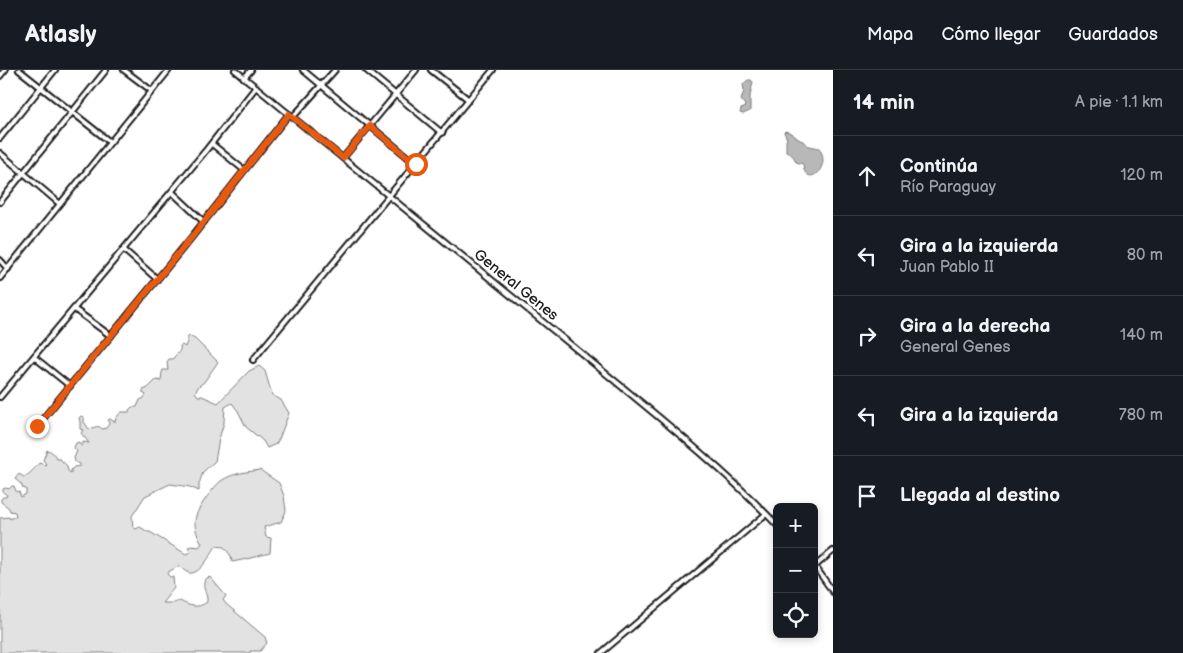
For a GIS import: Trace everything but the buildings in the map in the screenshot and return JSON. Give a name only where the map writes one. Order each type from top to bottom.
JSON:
[{"type":"street","points":[[0,76],[5,70]]},
{"type":"street","points":[[19,70],[110,142]]},
{"type":"street","points":[[0,138],[55,70]]},
{"type":"street","points":[[0,202],[106,70]]},
{"type":"street","points":[[124,70],[152,91]]},
{"type":"street","points":[[0,278],[169,70]]},
{"type":"street","name":"General Genes","points":[[235,70],[651,411],[748,495],[773,521]]},
{"type":"street","points":[[244,78],[251,70]]},
{"type":"street","points":[[303,70],[416,164]]},
{"type":"street","points":[[37,426],[158,279],[244,170],[291,115],[335,70]]},
{"type":"street","points":[[366,70],[442,133]]},
{"type":"street","points":[[343,158],[416,70]]},
{"type":"street","points":[[432,70],[469,100]]},
{"type":"street","points":[[253,360],[493,70]]},
{"type":"street","points":[[0,397],[212,144],[256,87]]},
{"type":"street","points":[[212,144],[244,170]]},
{"type":"street","points":[[0,153],[60,204]]},
{"type":"street","points":[[172,192],[204,222]]},
{"type":"street","points":[[124,250],[158,279]]},
{"type":"street","points":[[0,260],[8,268]]},
{"type":"street","points":[[74,309],[111,336]]},
{"type":"street","points":[[34,357],[70,386]]},
{"type":"street","points":[[602,653],[766,514]]},
{"type":"street","points":[[818,564],[833,551]]},
{"type":"street","points":[[818,570],[833,592]]},
{"type":"shaded area","points":[[748,80],[753,82],[750,96],[750,111],[743,114],[740,113],[745,105],[741,100],[744,91],[743,84]]},
{"type":"shaded area","points":[[785,131],[808,145],[819,148],[823,163],[821,169],[813,176],[808,175],[803,164],[796,162],[792,155],[786,151],[787,139]]},
{"type":"shaded area","points":[[189,336],[195,339],[218,362],[195,392],[198,396],[218,403],[249,371],[259,366],[265,371],[272,395],[281,400],[289,413],[276,444],[267,448],[263,441],[246,427],[232,403],[225,407],[224,422],[215,461],[203,472],[199,491],[190,487],[170,484],[145,496],[132,516],[133,527],[136,529],[140,527],[150,532],[186,554],[191,552],[188,547],[199,547],[202,543],[196,530],[196,516],[214,487],[221,481],[245,472],[260,470],[279,483],[284,496],[286,511],[281,522],[264,527],[266,537],[271,538],[270,553],[232,562],[231,556],[224,547],[216,546],[205,563],[197,571],[189,573],[179,566],[168,572],[167,574],[170,577],[173,577],[174,588],[162,603],[180,601],[193,606],[204,604],[207,602],[207,596],[204,582],[205,579],[210,577],[226,596],[223,600],[226,604],[265,637],[267,643],[260,651],[250,651],[250,653],[0,653],[0,518],[9,517],[10,519],[16,517],[15,512],[10,511],[1,502],[1,499],[7,495],[3,492],[3,489],[9,489],[14,486],[21,497],[26,494],[26,489],[15,479],[19,474],[24,477],[26,476],[39,463],[45,465],[43,460],[47,450],[53,453],[57,459],[60,459],[71,473],[74,467],[80,466],[80,464],[75,462],[74,458],[77,451],[74,448],[76,443],[79,442],[81,446],[83,442],[89,443],[81,433],[83,430],[80,429],[79,418],[81,416],[84,417],[84,422],[89,429],[98,427],[102,429],[106,428],[109,424],[108,420],[110,419],[115,422],[121,412],[130,412],[129,410],[132,407],[137,407],[140,400],[146,395],[143,393],[143,390],[156,380],[161,381],[163,370],[168,370],[167,362],[169,359],[173,359],[180,346],[185,347]]},
{"type":"route","points":[[37,426],[204,222],[289,114],[343,158],[370,126],[416,164]]}]
